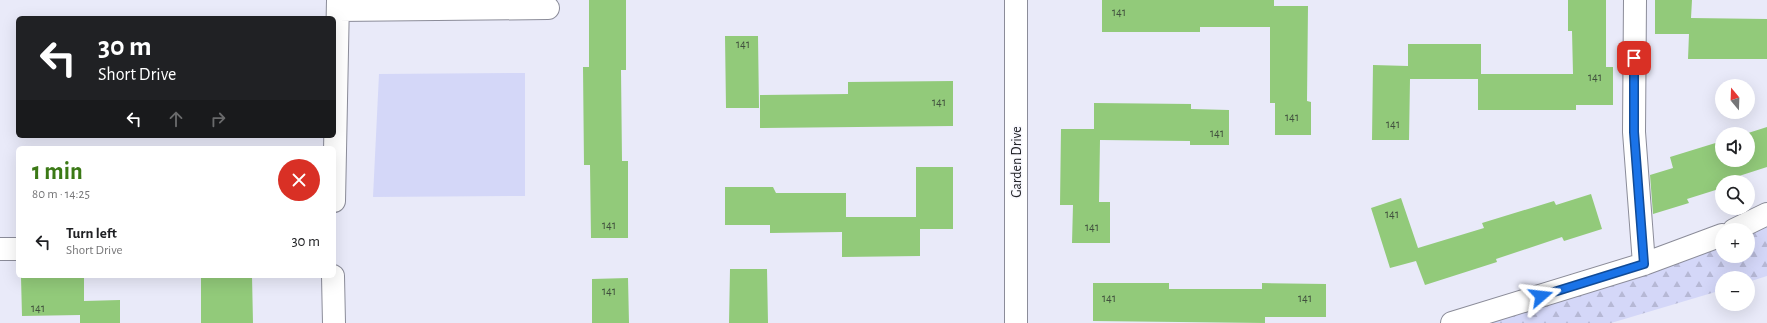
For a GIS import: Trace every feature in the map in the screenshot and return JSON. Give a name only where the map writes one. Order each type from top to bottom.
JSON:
[{"type":"street","name":"Garden Drive","points":[[1016,0],[1016,323]]},
{"type":"street","points":[[1635,0],[1634,132],[1644,264]]},
{"type":"street","points":[[336,103],[338,5],[548,8]]},
{"type":"street","points":[[1748,223],[1767,214]]},
{"type":"street","points":[[1452,323],[1644,264],[1715,239]]},
{"type":"street","points":[[0,249],[16,248]]},
{"type":"street","points":[[333,278],[334,323]]},
{"type":"green space","points":[[525,73],[525,196],[373,197],[379,74]]},
{"type":"green space","points":[[1767,219],[1767,276],[1755,280],[1755,271],[1715,271],[1715,292],[1611,323],[1451,323],[1715,236],[1715,263],[1755,263],[1755,226]]},
{"type":"building","points":[[589,0],[626,0],[626,70],[621,70],[622,161],[628,161],[628,238],[591,238],[590,165],[584,165],[583,67],[589,67]]},
{"type":"building","points":[[1102,0],[1274,0],[1274,6],[1308,6],[1307,101],[1311,102],[1311,135],[1275,135],[1275,103],[1270,103],[1270,27],[1200,27],[1200,32],[1102,32]]},
{"type":"building","points":[[1568,0],[1606,0],[1606,67],[1613,67],[1613,105],[1576,105],[1576,110],[1478,110],[1478,79],[1410,79],[1409,140],[1372,140],[1373,65],[1408,66],[1408,44],[1481,44],[1481,74],[1573,74],[1572,31],[1568,31]]},
{"type":"building","points":[[1655,0],[1692,0],[1691,18],[1767,19],[1767,59],[1688,59],[1689,34],[1655,34]]},
{"type":"building","points":[[725,36],[758,36],[759,108],[726,108]]},
{"type":"building","points":[[953,81],[953,126],[760,128],[760,95],[848,94],[848,82]]},
{"type":"building","points":[[1094,103],[1191,104],[1191,109],[1229,110],[1229,145],[1190,145],[1190,141],[1100,140],[1099,202],[1110,202],[1110,243],[1072,243],[1073,205],[1060,205],[1061,129],[1094,129]]},
{"type":"building","points":[[1767,127],[1767,167],[1742,175],[1715,175],[1715,190],[1687,199],[1689,203],[1653,214],[1650,175],[1673,168],[1670,157],[1715,143],[1715,167],[1755,167],[1755,131]]},
{"type":"building","points":[[916,167],[953,167],[953,229],[920,229],[920,256],[842,257],[842,232],[770,233],[770,225],[725,225],[725,187],[773,187],[776,193],[846,193],[846,217],[916,217]]},
{"type":"building","points":[[1591,194],[1602,229],[1564,241],[1562,237],[1496,259],[1497,262],[1425,285],[1416,261],[1390,268],[1371,208],[1401,198],[1418,248],[1484,228],[1482,223],[1554,201],[1556,205]]},
{"type":"building","points":[[730,269],[767,269],[768,323],[729,323]]},
{"type":"building","points":[[21,278],[84,278],[84,301],[120,300],[120,323],[80,323],[80,315],[22,316]]},
{"type":"building","points":[[201,278],[252,278],[253,323],[201,323]]},
{"type":"building","points":[[628,278],[629,323],[592,323],[592,279]]},
{"type":"building","points":[[1093,283],[1169,283],[1169,289],[1262,289],[1262,283],[1326,284],[1326,317],[1265,317],[1265,323],[1093,321]]},
{"type":"route","points":[[1541,296],[1644,264],[1634,132],[1634,58]]}]
